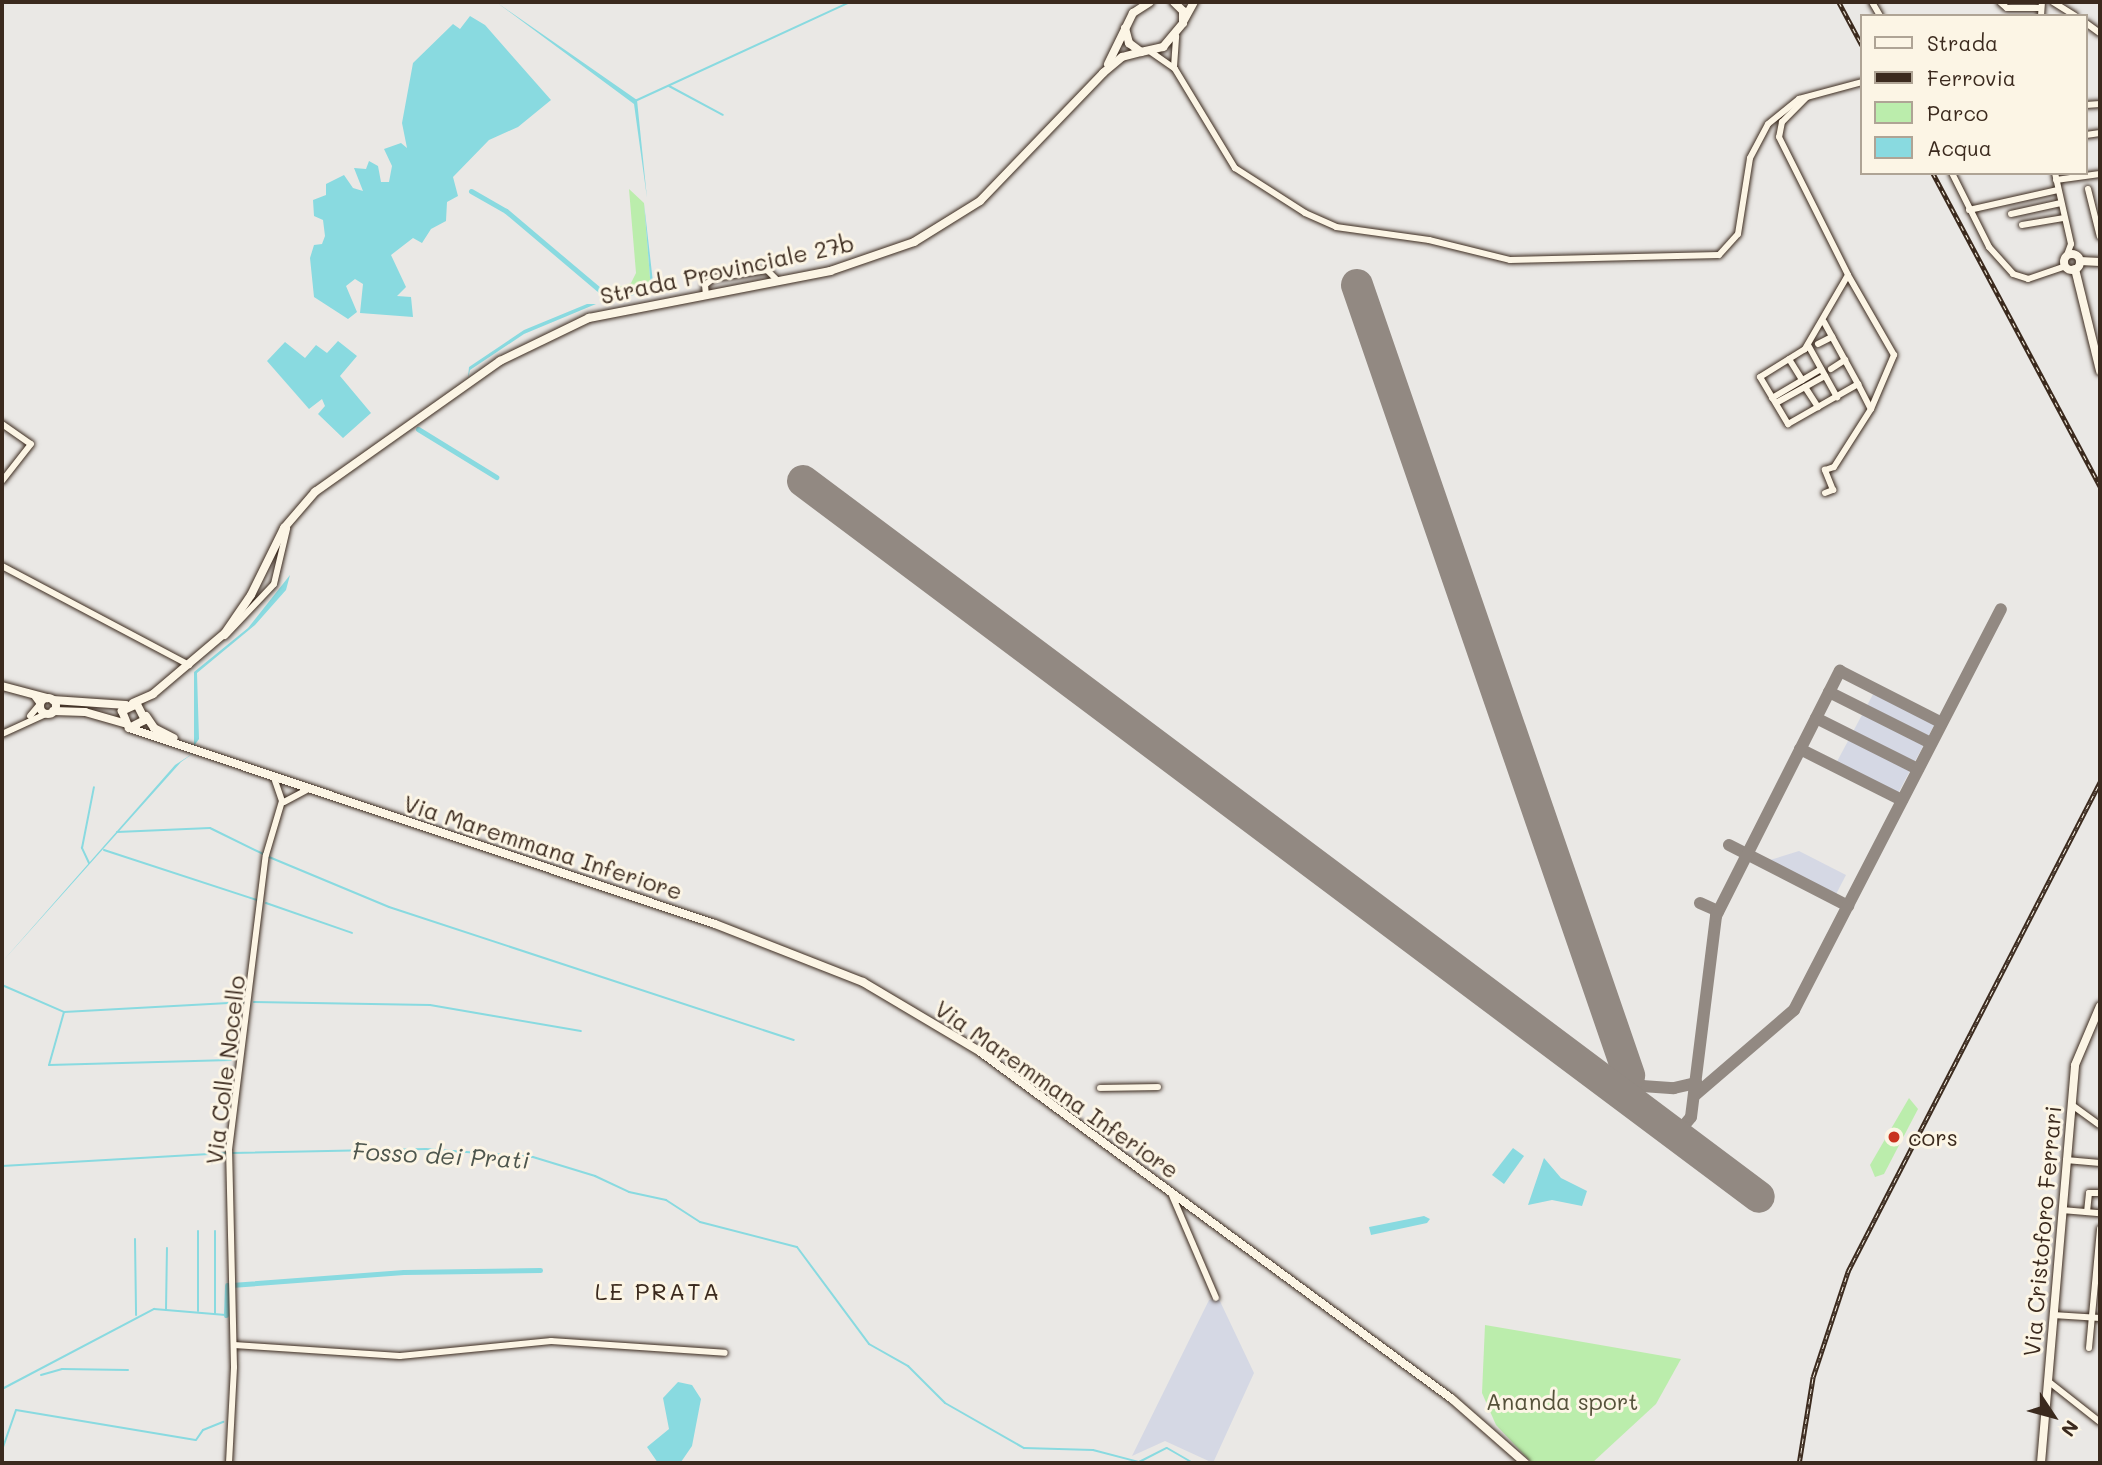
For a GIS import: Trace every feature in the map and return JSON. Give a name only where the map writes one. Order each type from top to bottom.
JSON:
[{"type":"main road","points":[[1103,73],[1133,13],[1150,2]]},
{"type":"main road","points":[[1174,2],[1183,11],[1183,23]]},
{"type":"main road","points":[[1103,73],[1122,57],[1151,52],[1176,36],[1194,2]]},
{"type":"main road","points":[[1125,29],[1129,43],[1141,52]]},
{"type":"main road","name":"Strada Provinciale 27b","points":[[292,517],[330,479],[523,346],[589,317],[778,281],[894,251],[959,216],[1020,165],[1103,73]]},
{"type":"main road","points":[[2063,262],[2074,255],[2096,328],[2100,371]]},
{"type":"main road","points":[[2063,262],[2077,265],[2100,262]]},
{"type":"main road","points":[[2,686],[44,700],[130,704],[153,694],[213,645],[246,604],[292,517]]},
{"type":"main road","points":[[130,704],[126,725],[140,726],[153,694]]},
{"type":"main road","points":[[44,700],[50,712]]},
{"type":"main road","points":[[44,700],[50,712]]},
{"type":"main road","name":"Via Maremmana Inferiore","points":[[130,704],[145,714],[154,728],[188,747]]},
{"type":"main road","name":"Via Maremmana Inferiore","points":[[50,712],[85,712],[126,725],[290,783],[715,924],[863,982],[979,1051],[1452,1399],[1525,1463]]},
{"type":"main road","name":"Via Cristoforo Ferrari","points":[[2041,1463],[2077,1055],[2100,1009]]},
{"type":"street","points":[[1133,13],[1134,2]]},
{"type":"street","points":[[2000,2],[2009,9],[2041,5]]},
{"type":"street","points":[[2053,2],[2072,14]]},
{"type":"street","points":[[1175,69],[1176,36]]},
{"type":"street","points":[[1151,52],[1175,69],[1235,167],[1305,214],[1341,228],[1429,240],[1517,260],[1696,260],[1721,254],[1739,232],[1756,144],[1775,116],[1807,96],[1860,83]]},
{"type":"street","points":[[1807,96],[1782,122],[1779,138],[1847,271],[1894,355],[1871,409],[1834,467],[1825,470],[1833,490],[1825,493]]},
{"type":"street","points":[[1953,175],[1991,250],[2013,274],[2028,279],[2063,262],[2071,244],[2055,176],[2078,175]]},
{"type":"street","points":[[2088,189],[2100,237]]},
{"type":"street","points":[[1969,209],[2058,190]]},
{"type":"street","points":[[2011,214],[2061,203]]},
{"type":"street","points":[[2022,225],[2064,218]]},
{"type":"street","points":[[706,295],[705,285],[714,278],[767,270],[778,281]]},
{"type":"street","points":[[1847,271],[1824,322],[1808,345],[1760,377],[1788,424],[1858,384]]},
{"type":"street","points":[[1824,322],[1871,409]]},
{"type":"street","points":[[1818,344],[1832,337]]},
{"type":"street","points":[[1808,345],[1837,397]]},
{"type":"street","points":[[1789,359],[1818,407]]},
{"type":"street","points":[[1830,369],[1845,360]]},
{"type":"street","points":[[1774,401],[1823,373]]},
{"type":"street","points":[[2,424],[32,444],[2,481]]},
{"type":"street","points":[[213,645],[259,604],[280,569],[292,517]]},
{"type":"street","points":[[266,564],[280,569]]},
{"type":"street","points":[[2,566],[189,665]]},
{"type":"street","points":[[2,734],[23,720],[44,700]]},
{"type":"street","points":[[23,720],[50,712]]},
{"type":"street","points":[[272,776],[283,801],[298,790],[310,789]]},
{"type":"street","name":"Via Colle Nocello","points":[[229,1463],[234,1345],[229,1150],[266,858],[290,783]]},
{"type":"street","points":[[1100,1088],[1158,1087]]},
{"type":"street","points":[[2072,1105],[2100,1125]]},
{"type":"street","points":[[2066,1160],[2100,1163]]},
{"type":"street","points":[[2087,1212],[2089,1192],[2100,1194]]},
{"type":"street","points":[[1171,1194],[1216,1298]]},
{"type":"street","points":[[2062,1210],[2100,1213]]},
{"type":"street","points":[[2089,1348],[2096,1318],[2100,1229]]},
{"type":"street","points":[[2053,1315],[2096,1318]]},
{"type":"street","points":[[234,1345],[400,1356],[551,1341],[725,1353]]},
{"type":"street","points":[[2048,1381],[2100,1422]]},
{"type":"shaded area","points":[[1878,685],[1939,716],[1894,801],[1833,769]]},
{"type":"shaded area","points":[[1799,851],[1846,875],[1832,902],[1766,868],[1770,860]]},
{"type":"shaded area","points":[[1218,1297],[1254,1373],[1213,1463],[1165,1441],[1132,1456],[1209,1300]]},
{"type":"green space","points":[[629,189],[644,203],[651,290],[613,297],[607,291],[631,283],[636,273]]},
{"type":"green space","name":"cors","points":[[1909,1098],[1918,1109],[1884,1174],[1875,1177],[1870,1165]]},
{"type":"green space","name":"Ananda sport","points":[[1485,1325],[1681,1359],[1656,1404],[1592,1463],[1532,1463],[1496,1425],[1482,1393]]},
{"type":"water","points":[[496,2],[637,100],[647,198],[634,104]]},
{"type":"water","points":[[470,16],[485,25],[551,100],[518,127],[489,140],[453,177],[458,196],[447,202],[446,221],[431,229],[422,243],[413,238],[391,255],[406,287],[397,296],[411,297],[413,317],[360,313],[363,284],[355,279],[346,286],[357,312],[348,319],[314,297],[310,258],[314,245],[322,244],[325,236],[323,220],[314,216],[313,200],[326,195],[326,184],[344,175],[353,188],[363,191],[354,168],[366,169],[369,161],[378,166],[381,182],[389,182],[392,166],[384,149],[401,143],[407,148],[402,123],[413,63],[453,24],[460,29]]},
{"type":"water","points":[[644,203],[654,291],[598,302],[651,290]]},
{"type":"water","points":[[587,304],[596,304],[524,334],[470,370],[468,378],[469,367],[524,330]]},
{"type":"water","points":[[338,341],[357,356],[340,376],[371,413],[343,438],[318,414],[325,406],[322,399],[309,409],[267,361],[285,342],[305,358],[316,345],[327,353]]},
{"type":"water","points":[[290,575],[286,590],[255,625],[197,673],[199,739],[194,746],[194,672],[248,628]]},
{"type":"water","points":[[195,752],[181,762],[2,962],[175,765]]},
{"type":"water","points":[[1513,1148],[1524,1156],[1504,1184],[1492,1175]]},
{"type":"water","points":[[1544,1158],[1561,1178],[1587,1191],[1582,1206],[1552,1200],[1528,1205]]},
{"type":"water","points":[[1424,1216],[1430,1219],[1427,1223],[1371,1235],[1369,1227]]},
{"type":"water","points":[[678,1382],[692,1385],[701,1399],[692,1446],[681,1462],[658,1463],[647,1447],[669,1429],[663,1398]]},
{"type":"waterway","points":[[635,101],[850,2]]},
{"type":"waterway","points":[[669,86],[723,115]]},
{"type":"waterway","points":[[471,191],[506,211],[610,299]]},
{"type":"waterway","points":[[418,429],[496,477]]},
{"type":"waterway","points":[[89,863],[82,848],[94,787]]},
{"type":"waterway","points":[[117,832],[210,828],[263,854]]},
{"type":"waterway","points":[[104,850],[257,900]]},
{"type":"waterway","points":[[269,857],[389,907],[794,1040]]},
{"type":"waterway","points":[[266,903],[352,933]]},
{"type":"waterway","points":[[2,985],[64,1012],[247,1002]]},
{"type":"waterway","points":[[254,1002],[430,1005],[581,1031]]},
{"type":"waterway","points":[[64,1012],[49,1065],[231,1060]]},
{"type":"waterway","name":"Fosso dei Prati","points":[[233,1153],[426,1149],[533,1157],[595,1176],[629,1192],[666,1200],[700,1222],[797,1247],[869,1344],[908,1366],[945,1403],[1024,1448],[1093,1450],[1139,1462],[1167,1448],[1193,1463]]},
{"type":"waterway","name":"Fosso dei Prati","points":[[2,1166],[227,1153]]},
{"type":"waterway","points":[[198,1231],[198,1311]]},
{"type":"waterway","points":[[215,1231],[215,1314]]},
{"type":"waterway","points":[[135,1239],[136,1315]]},
{"type":"waterway","points":[[166,1310],[167,1248]]},
{"type":"waterway","points":[[231,1285],[404,1272],[540,1270]]},
{"type":"waterway","points":[[226,1315],[227,1285]]},
{"type":"waterway","points":[[2,1389],[154,1309],[226,1315]]},
{"type":"waterway","points":[[41,1375],[62,1369],[128,1370]]},
{"type":"waterway","points":[[2,1450],[16,1410],[196,1440],[203,1430],[223,1422]]},
{"type":"taxiway","points":[[1694,1096],[1794,1010],[2001,609]]},
{"type":"taxiway","points":[[1676,1135],[1691,1117],[1716,916],[1840,671],[1942,723]]},
{"type":"taxiway","points":[[1829,692],[1931,743]]},
{"type":"taxiway","points":[[1816,718],[1918,769]]},
{"type":"taxiway","points":[[1800,749],[1902,800]]},
{"type":"taxiway","points":[[1729,845],[1848,906]]},
{"type":"taxiway","points":[[1700,903],[1718,911]]},
{"type":"taxiway","points":[[1629,1075],[1642,1086],[1674,1088],[1696,1083]]},
{"type":"runway","points":[[1357,285],[1629,1075]]},
{"type":"runway","points":[[803,481],[1759,1197]]},
{"type":"railway","points":[[1839,2],[1860,41]]},
{"type":"railway","points":[[1934,175],[2100,486]]},
{"type":"railway","points":[[1799,1463],[1813,1377],[1848,1271],[2100,782]]},
{"type":"place","name":"cors","points":[[1894,1137]]},
{"type":"district","name":"LE PRATA","points":[[658,1291]]}]
